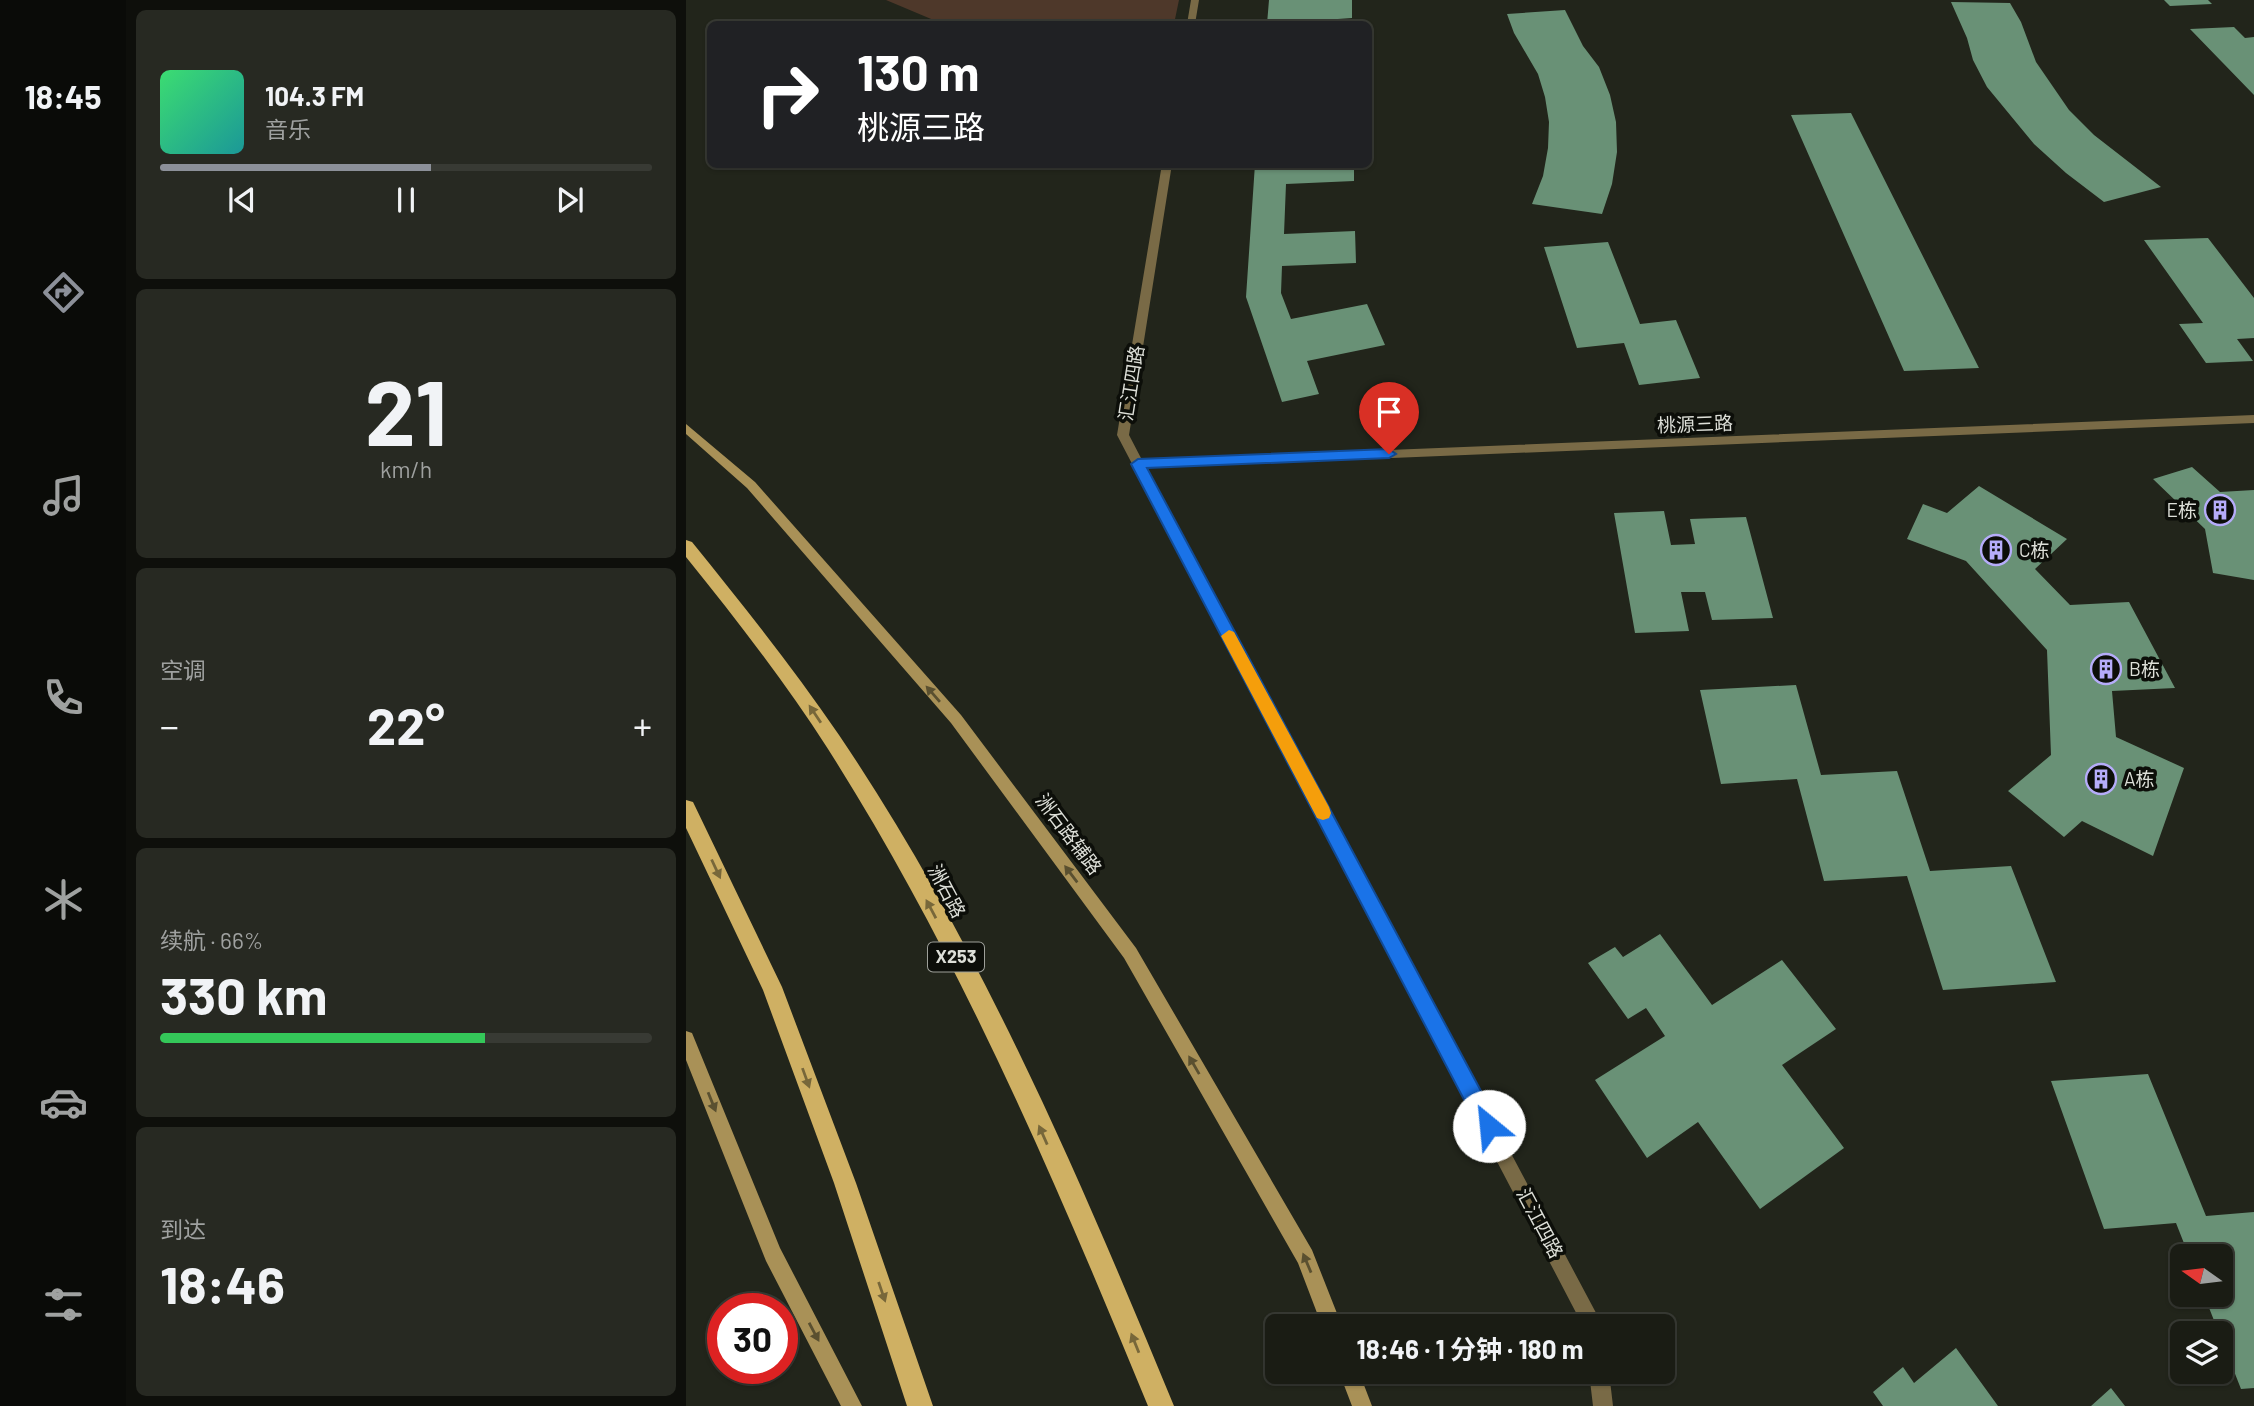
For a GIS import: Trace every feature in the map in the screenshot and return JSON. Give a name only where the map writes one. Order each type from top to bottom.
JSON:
[{"type":"main road","name":"洲石路辅路","points":[[686,429],[751,485],[956,719],[1130,953],[1305,1257],[1327,1314]]},
{"type":"main road","name":"洲石路","points":[[686,546],[736,604],[817,716],[905,859],[1003,1048],[1120,1306],[1161,1406]]},
{"type":"main road","points":[[686,808],[772,987],[845,1182],[920,1406]]},
{"type":"main road","points":[[686,1039],[773,1254],[852,1406]]},
{"type":"main road","points":[[1354,1384],[1362,1406]]},
{"type":"street","points":[[1192,21],[1195,0]]},
{"type":"street","name":"汇江四路","points":[[1166,168],[1123,435],[1587,1314]]},
{"type":"street","name":"桃源三路","points":[[1138,464],[2254,419]]},
{"type":"street","points":[[1600,1384],[1603,1406]]},
{"type":"shaded area","points":[[886,0],[1179,0],[1175,21],[936,21]]},
{"type":"building","points":[[1269,0],[1352,0],[1352,18],[1267,21]]},
{"type":"building","points":[[2164,0],[2208,0],[2212,4],[2170,6]]},
{"type":"building","points":[[1951,2],[2010,3],[2021,22],[2036,62],[2069,110],[2094,135],[2161,187],[2104,202],[2066,173],[2034,144],[1987,87],[1973,60],[1967,38]]},
{"type":"building","points":[[1565,10],[1583,46],[1599,67],[1610,95],[1616,122],[1617,152],[1612,184],[1602,214],[1532,204],[1543,176],[1549,122],[1538,74],[1514,33],[1507,14]]},
{"type":"building","points":[[2234,27],[2245,38],[2254,37],[2254,95],[2190,29]]},
{"type":"building","points":[[1851,113],[1979,368],[1904,371],[1791,115]]},
{"type":"building","points":[[1255,168],[1354,168],[1354,181],[1286,184],[1284,234],[1355,231],[1356,263],[1282,266],[1281,293],[1291,319],[1367,304],[1385,345],[1307,361],[1319,394],[1282,402],[1246,297]]},
{"type":"building","points":[[2208,238],[2254,298],[2254,338],[2237,339],[2253,361],[2206,363],[2179,324],[2203,323],[2144,240]]},
{"type":"building","points":[[1608,242],[1640,324],[1676,320],[1700,378],[1639,385],[1624,343],[1577,348],[1544,247]]},
{"type":"building","name":"E栋","points":[[2192,467],[2220,492],[2254,490],[2254,580],[2213,573],[2205,529],[2153,479]]},
{"type":"building","points":[[1979,486],[2067,539],[2035,569],[2070,605],[2129,602],[2175,688],[2112,691],[2116,737],[2184,768],[2153,856],[2082,821],[2064,837],[2008,791],[2051,755],[2047,650],[1966,561],[1907,539],[1923,504],[1947,513]]},
{"type":"building","points":[[1664,511],[1671,545],[1695,544],[1690,519],[1746,517],[1773,618],[1712,620],[1705,592],[1681,592],[1689,631],[1635,633],[1614,513]]},
{"type":"building","points":[[1796,685],[1821,775],[1897,771],[1930,871],[2011,866],[2056,982],[1943,990],[1907,876],[1824,881],[1797,779],[1721,784],[1700,690]]},
{"type":"building","points":[[1660,934],[1712,1005],[1782,960],[1836,1029],[1782,1065],[1844,1148],[1760,1209],[1698,1122],[1647,1158],[1595,1080],[1665,1036],[1646,1008],[1628,1019],[1588,963],[1615,947],[1623,957]]},
{"type":"building","points":[[2148,1074],[2206,1216],[2254,1212],[2254,1388],[2241,1389],[2233,1369],[2233,1321],[2214,1321],[2209,1307],[2233,1307],[2233,1244],[2184,1244],[2176,1223],[2104,1229],[2051,1081]]},
{"type":"building","points":[[1956,1348],[1998,1406],[1883,1406],[1873,1392],[1903,1367],[1914,1383]]},
{"type":"building","points":[[2111,1388],[2125,1406],[2091,1406]]},
{"type":"slow traffic","points":[[1229,636],[1323,813]]},
{"type":"place","name":"E栋","points":[[2220,510]]},
{"type":"place","name":"C栋","points":[[1996,550]]},
{"type":"place","name":"B栋","points":[[2106,669]]},
{"type":"place","name":"A栋","points":[[2101,779]]},
{"type":"route","points":[[1389,454],[1138,464],[1489,1126]]}]
